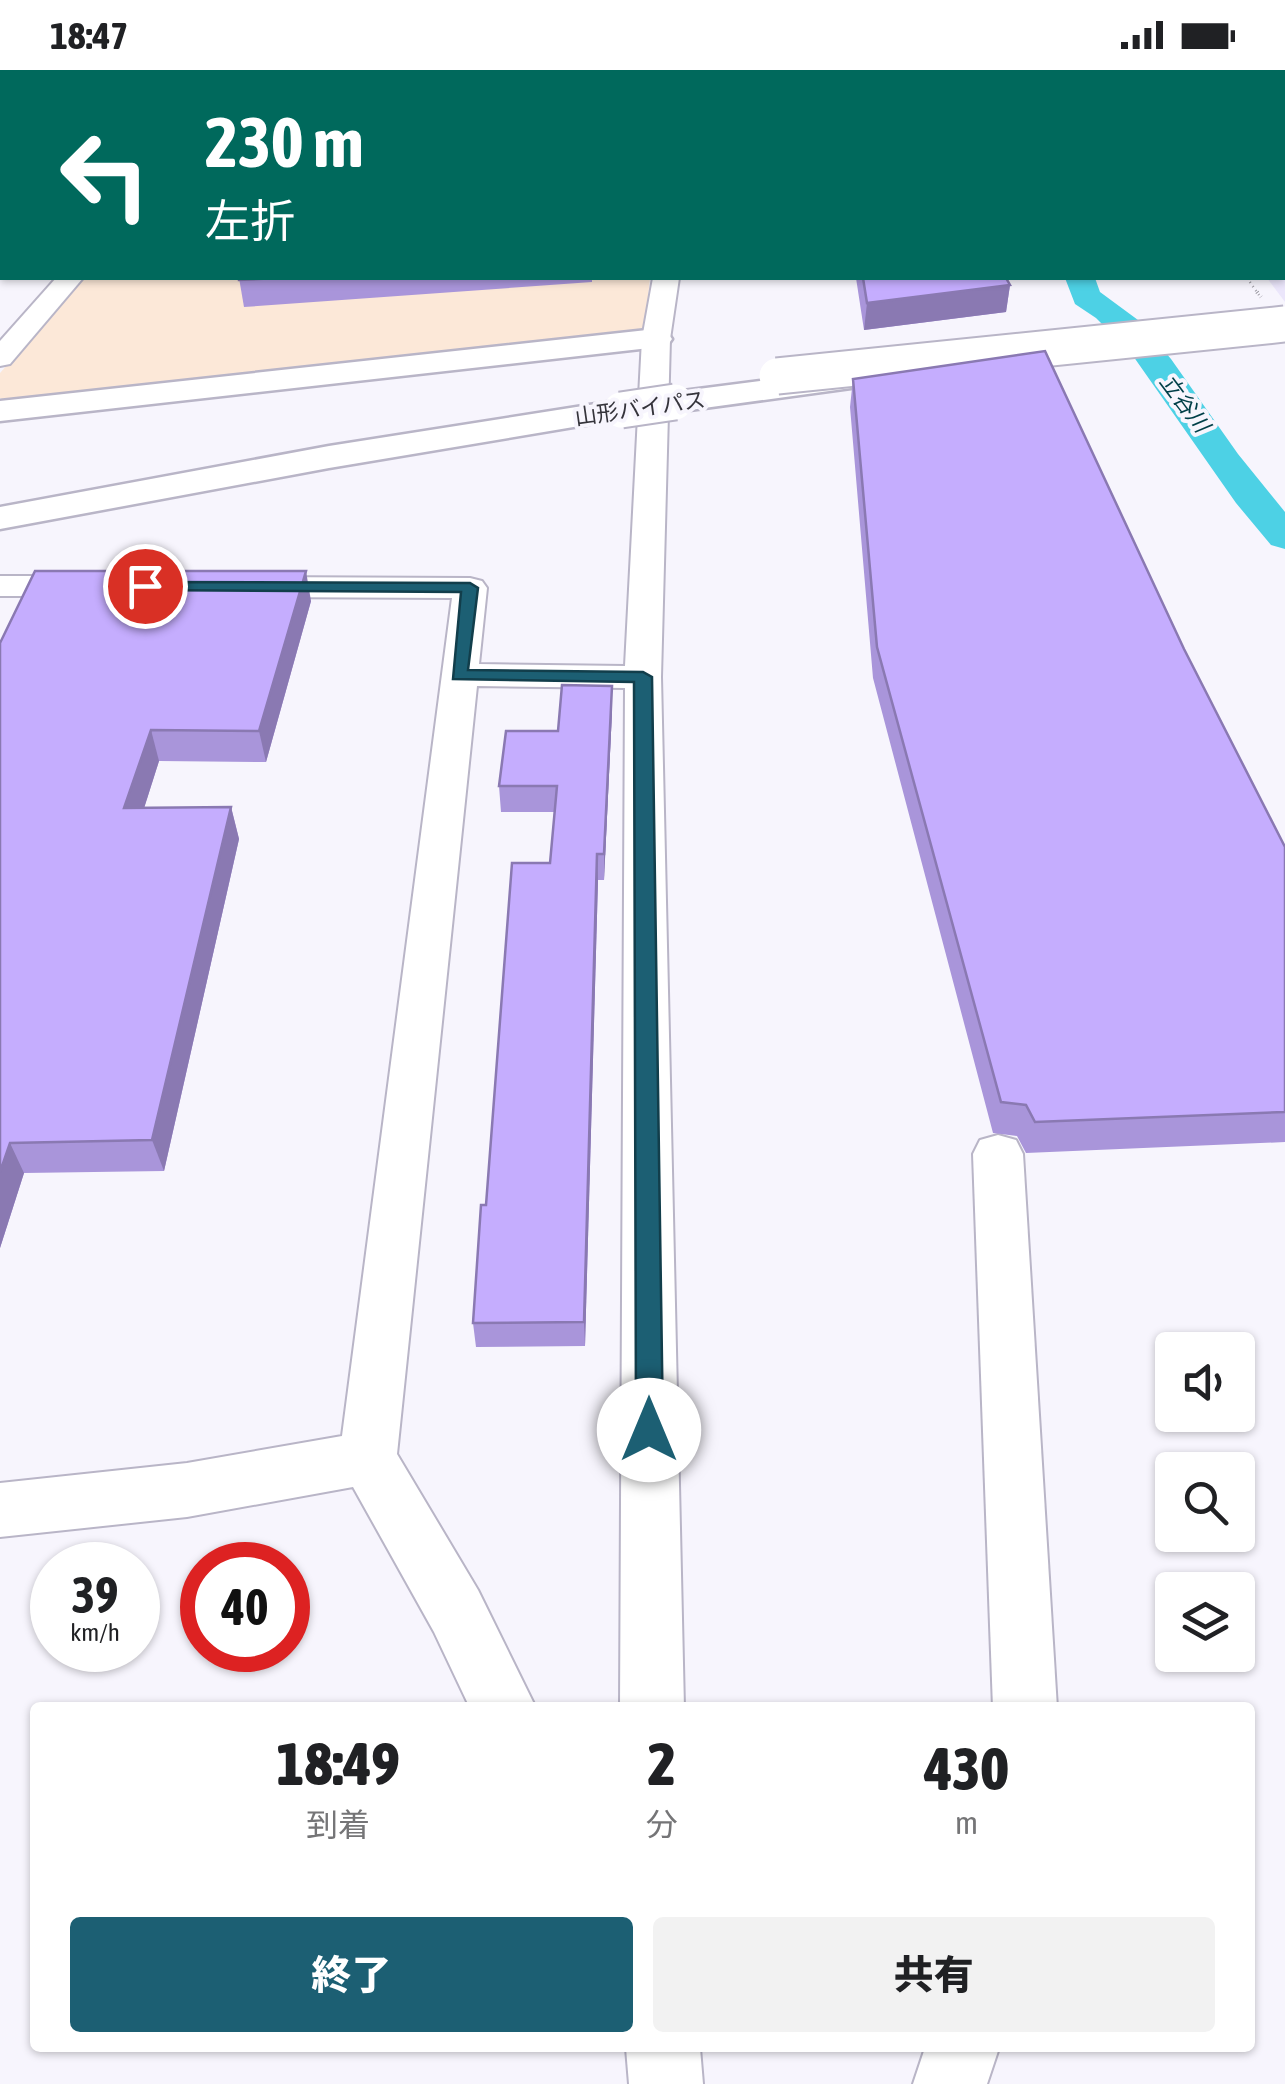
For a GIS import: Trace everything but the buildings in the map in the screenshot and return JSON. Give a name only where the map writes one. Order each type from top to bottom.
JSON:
[{"type":"highway","name":"山形バイパス","points":[[0,498],[72,481],[155,474],[671,396],[1285,324]]},
{"type":"highway","name":"山形バイパス","points":[[780,382],[1285,336]]},
{"type":"highway","points":[[0,411],[656,338]]},
{"type":"highway","name":"山形バイパス","points":[[0,518],[618,404]]},
{"type":"street","points":[[0,358],[68,280]]},
{"type":"street","points":[[652,1702],[643,677],[656,338],[666,280]]},
{"type":"street","points":[[0,586],[117,586]]},
{"type":"street","points":[[214,587],[470,588],[368,1458],[456,1611],[501,1702]]},
{"type":"street","points":[[459,676],[643,677]]},
{"type":"street","points":[[998,1154],[1024,1702]]},
{"type":"street","points":[[0,1510],[187,1490],[368,1458]]},
{"type":"street","points":[[664,2052],[666,2084]]},
{"type":"street","points":[[950,2084],[961,2052]]},
{"type":"shaded area","points":[[82,280],[650,280],[645,326],[632,333],[8,402],[0,398],[0,373]]},
{"type":"shaded area","points":[[1268,280],[1285,280],[1285,302]]},
{"type":"waterway","name":"立谷川","points":[[1081,280],[1086,297],[1126,327],[1159,366],[1225,462],[1285,537]]},
{"type":"route","points":[[145,586],[470,588],[459,676],[643,677],[649,1430]]}]
